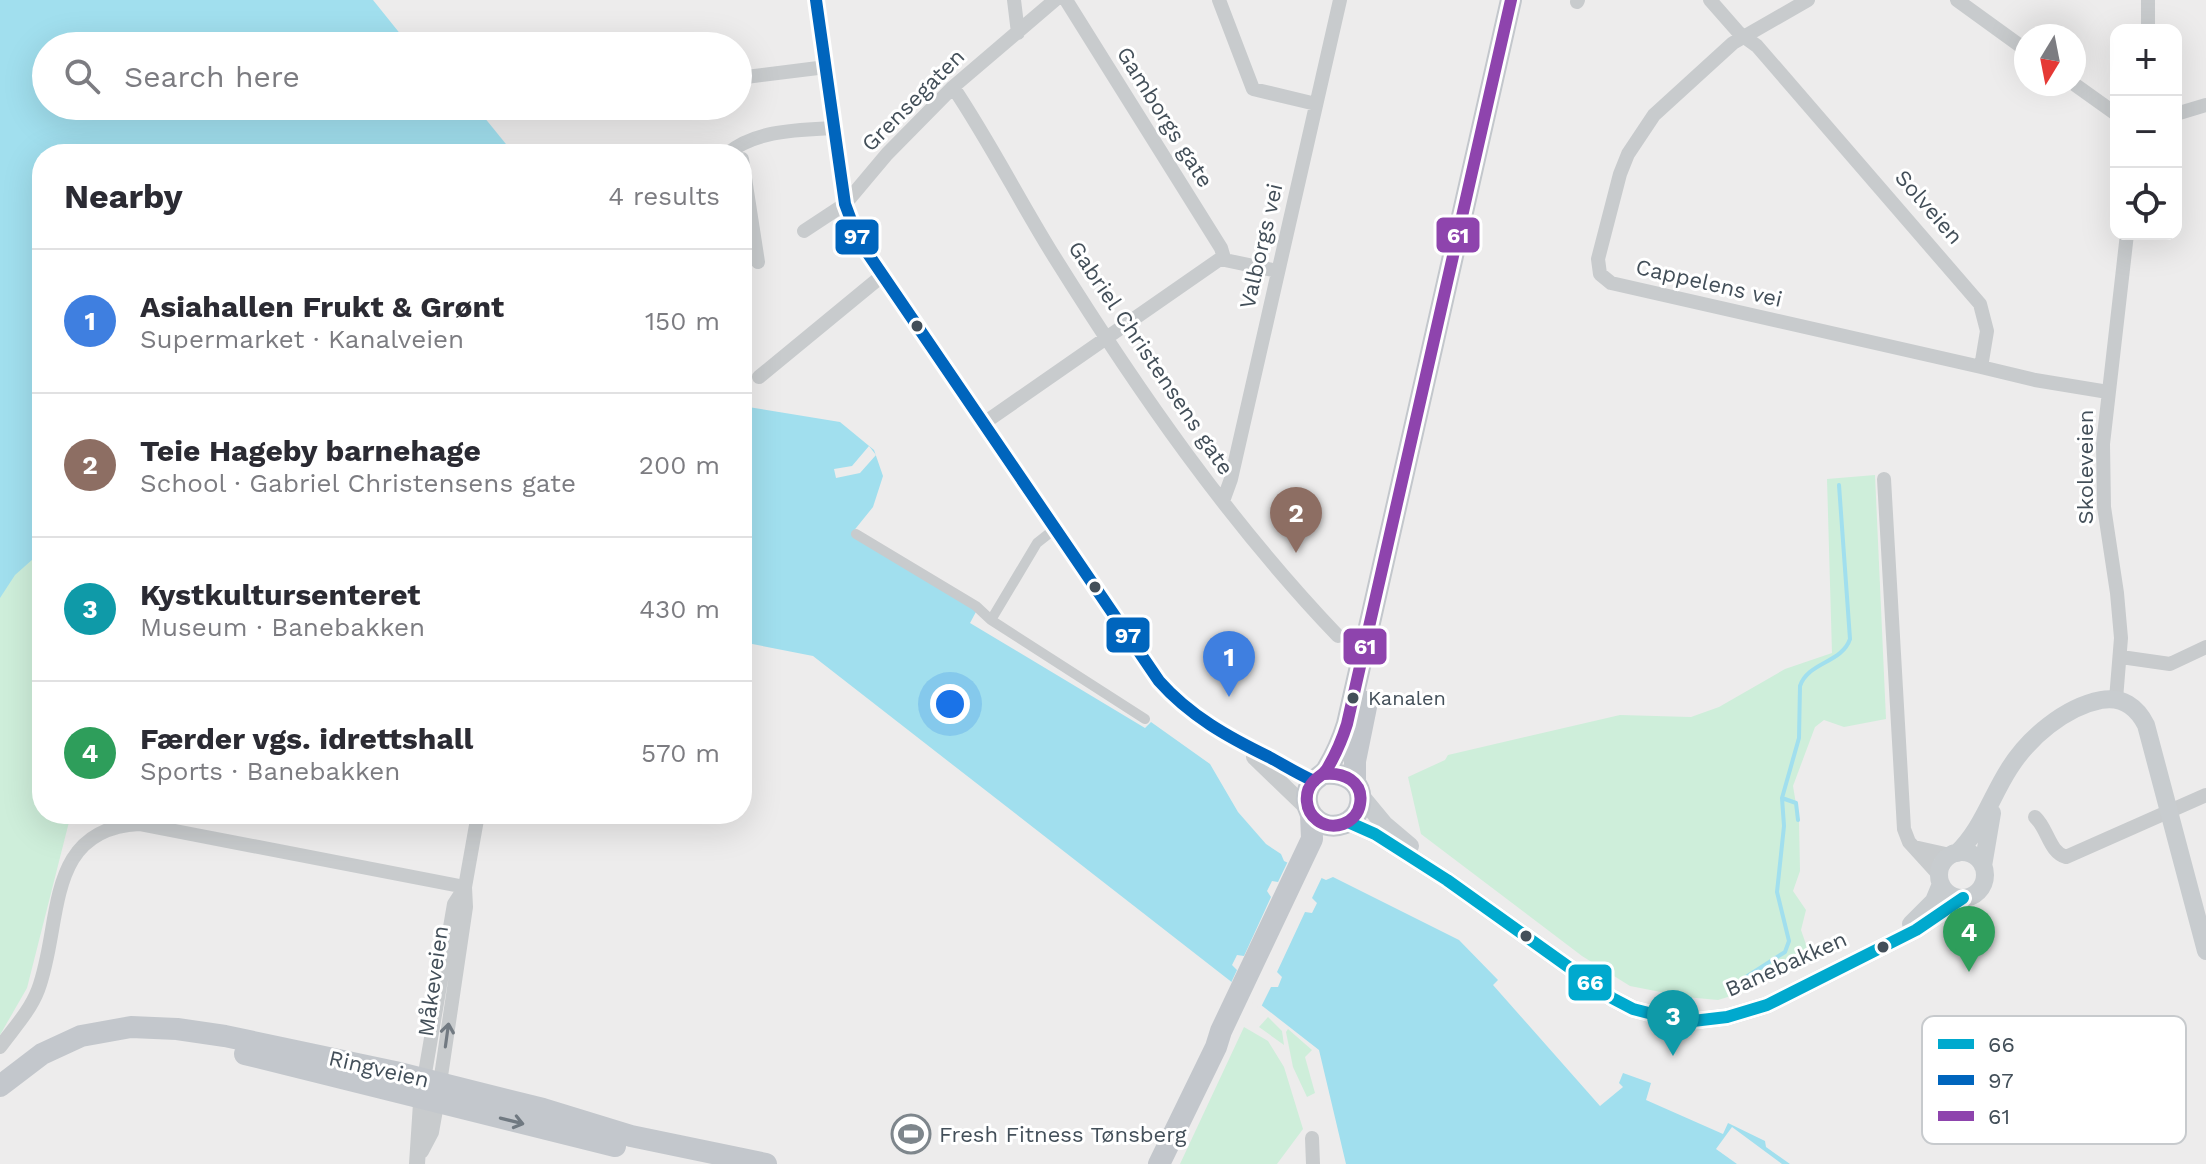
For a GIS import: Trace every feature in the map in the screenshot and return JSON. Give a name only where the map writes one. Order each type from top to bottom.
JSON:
[{"type":"main road","points":[[1313,852],[1307,795],[1340,746],[1347,724],[1511,0]]},
{"type":"main road","points":[[1174,1164],[1232,1020],[1313,852],[1358,810],[1355,761],[1526,0]]},
{"type":"main road","points":[[2116,699],[2136,710],[2146,725],[2206,951]]},
{"type":"main road","name":"Banebakken","points":[[1894,939],[1934,901],[1942,863],[1974,836],[2009,768],[2023,750],[2051,724],[2083,705],[2116,699]]},
{"type":"main road","points":[[1319,777],[1338,773],[1358,789]]},
{"type":"main road","name":"Banebakken","points":[[1358,789],[1384,824],[1447,880]]},
{"type":"main road","name":"Banebakken","points":[[1345,824],[1375,834],[1447,880],[1612,998],[1633,1009],[1672,1019],[1714,1019],[1752,1010],[1793,992],[1916,930],[1963,898],[1975,894],[1985,879],[1983,866],[1994,798]]},
{"type":"main road","points":[[1310,811],[1325,824],[1345,824]]},
{"type":"main road","points":[[1954,854],[1973,855],[1983,866]]},
{"type":"main road","points":[[1940,880],[1951,895],[1963,898]]},
{"type":"main road","points":[[1144,1164],[1187,1077],[1209,1043],[1232,1020]]},
{"type":"main road","points":[[1159,1164],[1232,1020]]},
{"type":"main road","name":"Ringveien","points":[[0,1086],[28,1062],[67,1041],[110,1029],[154,1027],[225,1036],[697,1164]]},
{"type":"main road","name":"Ringveien","points":[[0,1102],[22,1080],[58,1057],[97,1043],[131,1038],[175,1040],[430,1090],[766,1164]]},
{"type":"street","points":[[816,0],[845,204],[852,227],[883,275],[1159,681],[1192,714],[1238,742],[1319,777]]},
{"type":"street","points":[[1014,0],[1018,33]]},
{"type":"street","name":"Grensegaten","points":[[804,231],[845,204],[887,154],[953,87],[1055,0]]},
{"type":"street","name":"Gamborgs gate","points":[[1066,0],[1221,248],[1224,258]]},
{"type":"street","points":[[1219,0],[1253,89],[1316,104]]},
{"type":"street","name":"Valborgs vei","points":[[1223,501],[1231,479],[1340,0]]},
{"type":"street","name":"Solveien","points":[[1710,0],[1745,38],[1759,48],[1980,304],[1987,331],[1981,367]]},
{"type":"street","name":"Cappelens vei","points":[[1808,0],[1733,43],[1663,105],[1634,143],[1620,174],[1598,268],[1604,279],[1640,290],[1981,367]]},
{"type":"street","points":[[1957,0],[2014,41]]},
{"type":"street","points":[[2148,0],[2148,24]]},
{"type":"street","points":[[752,76],[826,67]]},
{"type":"street","name":"Gabriel Christensens gate","points":[[953,87],[1057,261],[1157,413],[1250,536],[1338,636]]},
{"type":"street","points":[[2086,93],[2110,110]]},
{"type":"street","points":[[2182,112],[2206,105]]},
{"type":"street","points":[[747,144],[754,137],[834,128]]},
{"type":"street","points":[[752,231],[758,262]]},
{"type":"street","name":"Skoleveien","points":[[2116,699],[2121,657],[2117,593],[2107,544],[2103,444],[2126,240]]},
{"type":"street","points":[[984,423],[1224,258],[1277,271]]},
{"type":"street","points":[[759,377],[883,275]]},
{"type":"street","points":[[1981,367],[2108,392]]},
{"type":"street","points":[[1884,479],[1902,814],[1906,837],[1940,880]]},
{"type":"street","points":[[991,620],[1037,543],[1056,528]]},
{"type":"street","points":[[856,534],[976,606],[991,620],[1145,719]]},
{"type":"street","points":[[2121,657],[2170,664],[2206,647]]},
{"type":"street","points":[[1238,742],[1310,811]]},
{"type":"street","points":[[2035,817],[2041,822],[2054,849],[2066,857],[2206,795]]},
{"type":"street","points":[[0,1047],[37,994],[66,869],[84,843],[110,828],[139,824],[465,887]]},
{"type":"street","points":[[419,1158],[431,1132],[430,1090],[454,904],[465,887],[476,824]]},
{"type":"street","points":[[1914,847],[1954,854]]},
{"type":"street","points":[[1312,1138],[1313,1164]]},
{"type":"green space","points":[[0,401],[32,410],[32,824],[68,824],[27,988],[0,1035]]},
{"type":"green space","points":[[1875,475],[1886,719],[1844,727],[1824,720],[1815,727],[1793,786],[1799,822],[1800,871],[1793,891],[1806,910],[1801,930],[1810,956],[1770,975],[1747,991],[1718,1000],[1630,986],[1582,956],[1421,834],[1408,777],[1445,760],[1448,755],[1620,715],[1691,717],[1719,707],[1785,669],[1832,653],[1827,479]]},
{"type":"green space","points":[[1268,1017],[1282,1031],[1284,1045],[1259,1027]]},
{"type":"green space","points":[[1244,1027],[1268,1041],[1284,1067],[1303,1129],[1277,1164],[1180,1164]]},
{"type":"green space","points":[[1288,1029],[1312,1050],[1305,1057],[1315,1093],[1307,1097],[1293,1067]]},
{"type":"water","points":[[0,0],[373,0],[399,32],[32,32],[32,120],[486,120],[506,144],[32,144],[32,560],[15,575],[0,598]]},
{"type":"water","points":[[752,408],[840,422],[874,450],[883,476],[873,507],[852,533],[977,610],[970,623],[1145,728],[1151,722],[1210,764],[1238,812],[1266,844],[1281,854],[1284,861],[1326,880],[1333,877],[1459,940],[1498,980],[1493,985],[1600,1106],[1623,1087],[1619,1083],[1623,1073],[1651,1083],[1646,1100],[1723,1134],[1728,1123],[1765,1141],[1766,1147],[1790,1164],[1782,1164],[1732,1127],[1716,1149],[1737,1164],[1346,1164],[1319,1050],[813,656],[752,644]]},
{"type":"pier","points":[[869,446],[876,455],[860,473],[836,478],[834,469],[852,466]]},
{"type":"pier","points":[[1289,859],[1323,875],[1312,898],[1317,903],[1312,913],[1305,912],[1277,972],[1282,977],[1278,987],[1271,987],[1260,1009],[1230,985],[1237,970],[1232,965],[1237,955],[1244,956],[1271,897],[1267,891],[1272,881],[1278,882]]},
{"type":"waterway","points":[[1746,977],[1785,952],[1789,941],[1777,892],[1784,826],[1782,798],[1799,738],[1800,686],[1810,672],[1840,653],[1850,639],[1839,485]]},
{"type":"waterway","points":[[1782,798],[1796,803],[1798,820]]},
{"type":"transit line","name":"97","points":[[816,0],[845,204],[858,239],[1159,681],[1210,725],[1314,781]]},
{"type":"transit line","name":"61","points":[[1324,774],[1345,777],[1359,789],[1358,811],[1343,824],[1323,824],[1317,820],[1310,812],[1307,796],[1310,785],[1330,763],[1347,724],[1511,0]]},
{"type":"transit line","name":"66","points":[[1348,822],[1375,834],[1447,880],[1612,998],[1633,1009],[1672,1019],[1693,1021],[1727,1017],[1767,1005],[1916,930],[1963,898]]},
{"type":"place","name":"Teie Hageby barnehage","points":[[1296,553]]},
{"type":"place","name":"Asiahallen Frukt & Grønt","points":[[1229,697]]},
{"type":"place","name":"Kanalen","points":[[1353,698]]},
{"type":"place","name":"Færder vgs. idrettshall","points":[[1969,972]]},
{"type":"place","name":"Kystkultursenteret","points":[[1673,1056]]},
{"type":"place","name":"Fresh Fitness Tønsberg","points":[[911,1134]]}]
